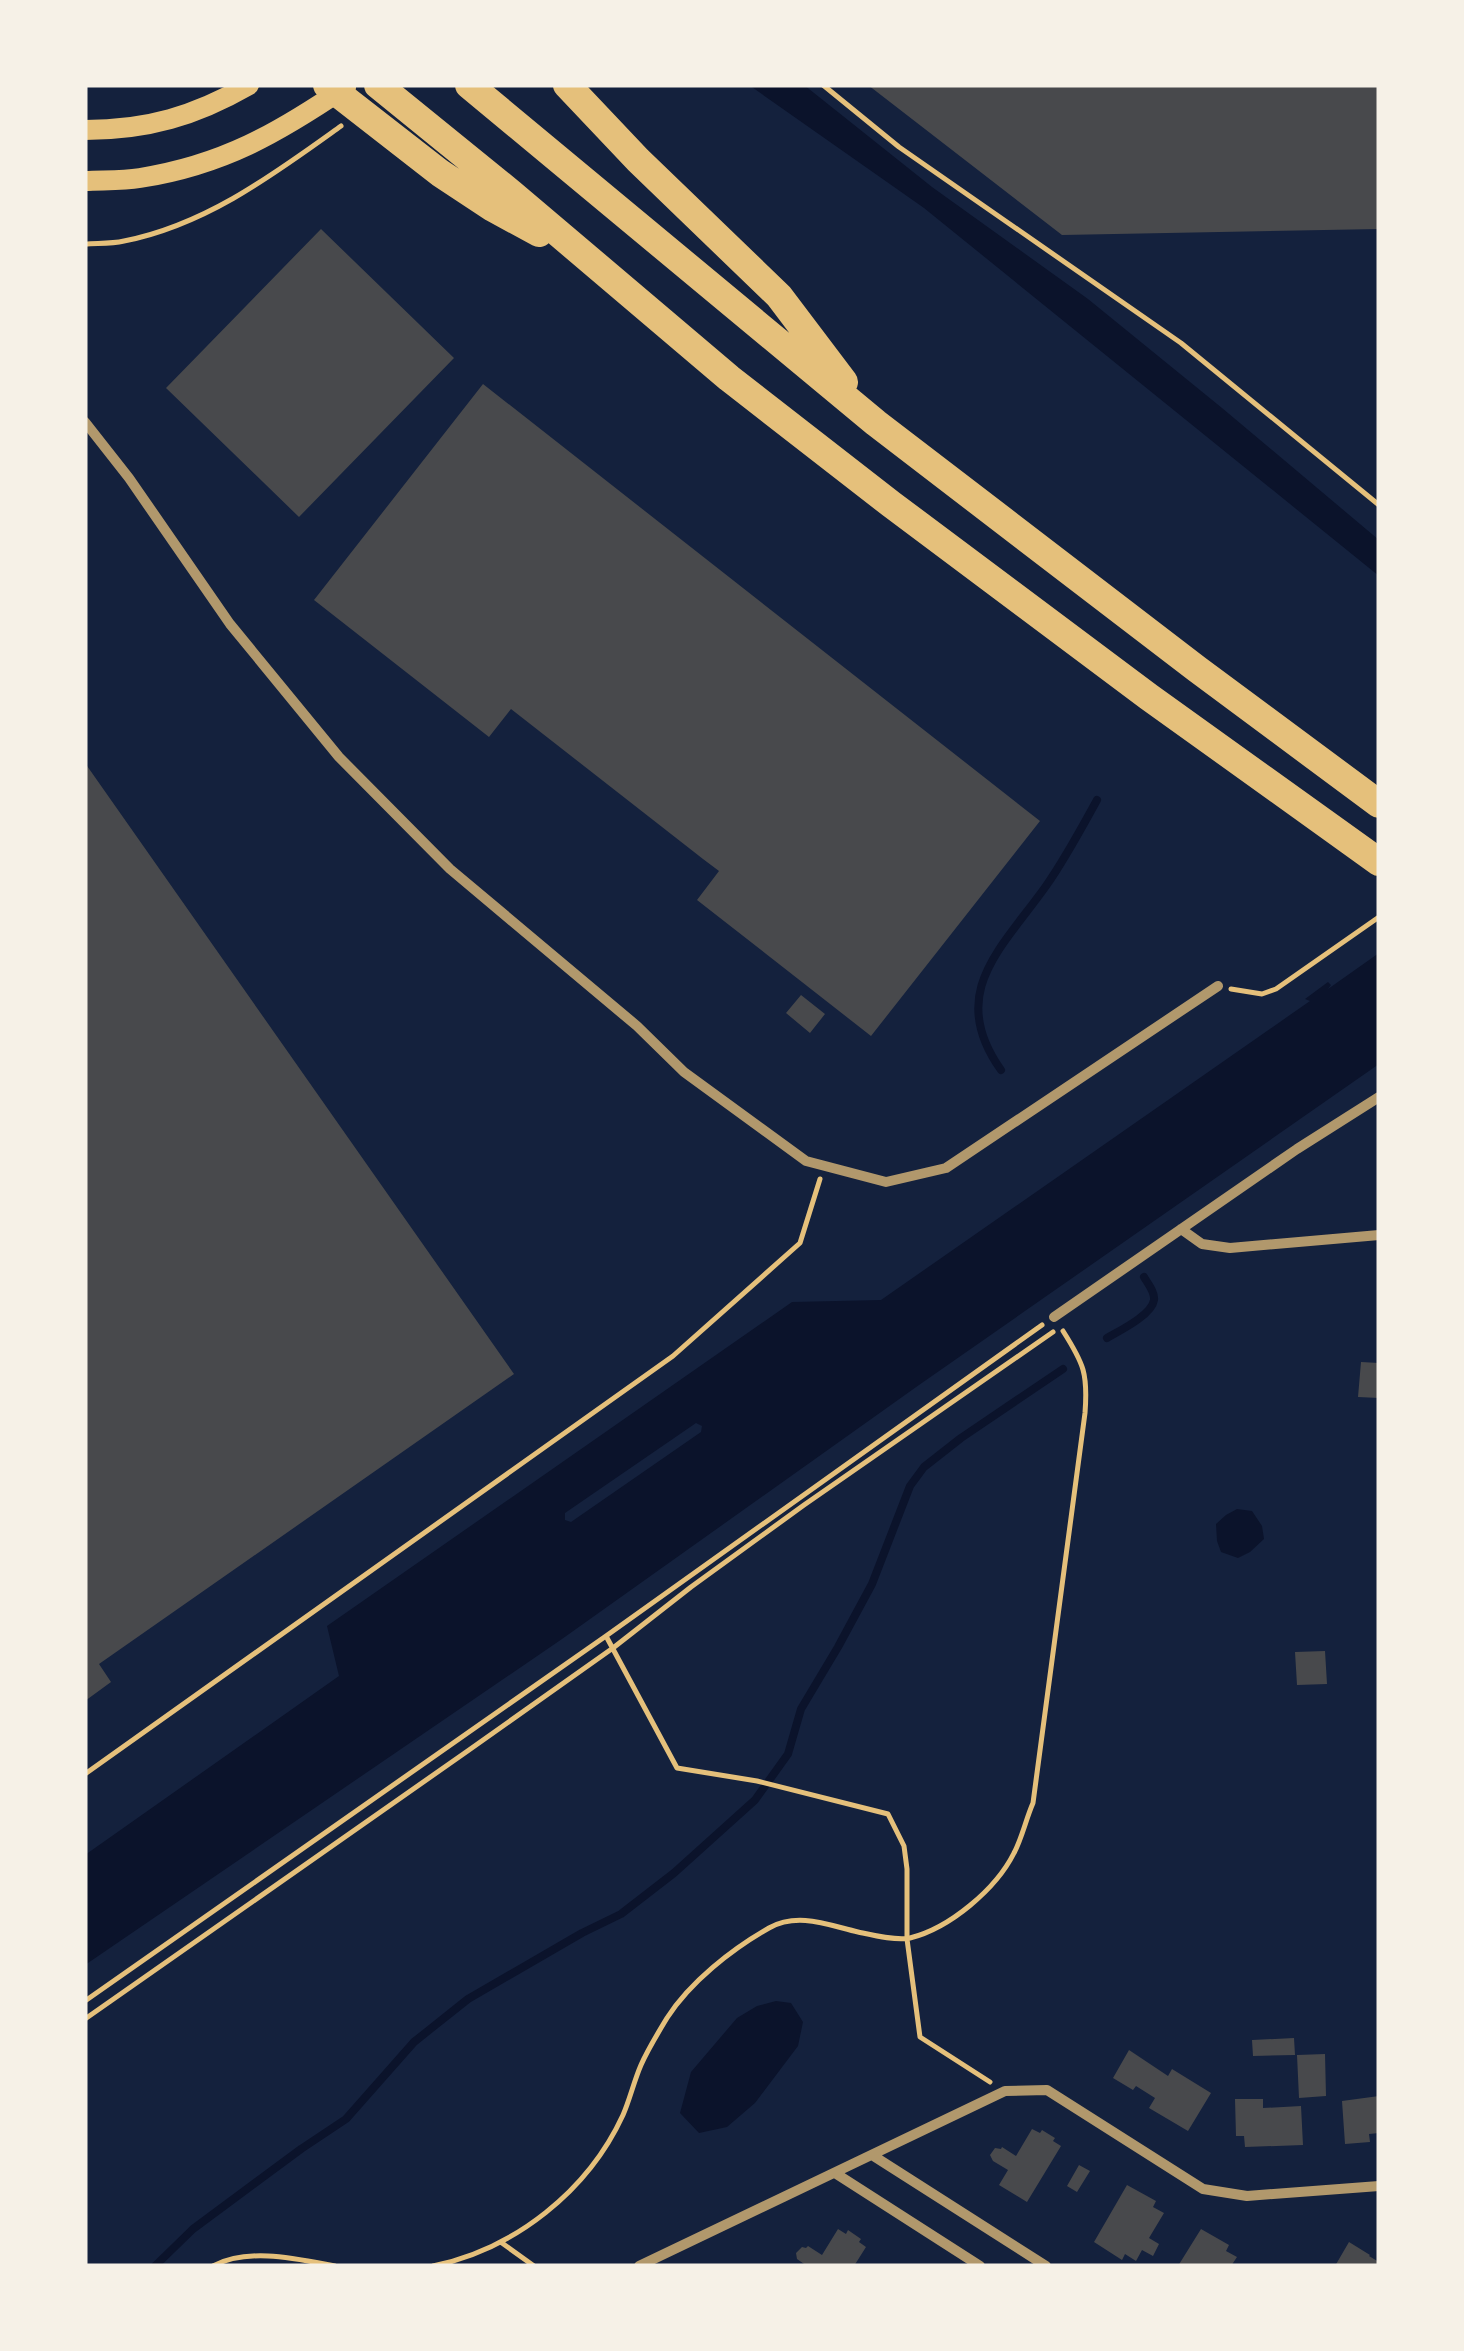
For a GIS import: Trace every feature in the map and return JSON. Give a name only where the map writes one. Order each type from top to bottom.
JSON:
[{"type":"highway","points":[[327,85],[440,173],[589,260]]},
{"type":"highway","points":[[378,85],[729,378],[891,504],[1149,698],[1378,861]]},
{"type":"highway","points":[[469,85],[876,423],[1379,804]]},
{"type":"highway","points":[[567,85],[638,160],[779,296],[876,423]]},
{"type":"main road","points":[[85,130],[121,130],[168,122],[218,103],[249,85]]},
{"type":"main road","points":[[85,181],[137,179],[201,164],[255,144],[348,85]]},
{"type":"street","points":[[85,422],[129,478],[230,624],[340,757],[436,855],[637,1026],[684,1072],[806,1161],[886,1182],[946,1168],[1218,986]]},
{"type":"street","points":[[1057,1322],[1181,1229],[1379,1097]]},
{"type":"street","points":[[1181,1229],[1202,1244],[1230,1248],[1379,1234]]},
{"type":"street","points":[[639,2266],[1005,2092],[1047,2090],[1203,2190],[1246,2196],[1379,2186]]},
{"type":"street","points":[[872,2155],[1046,2266]]},
{"type":"street","points":[[835,2174],[980,2266]]},
{"type":"path","points":[[823,85],[898,147],[1181,343],[1379,505]]},
{"type":"path","points":[[85,244],[122,242],[178,226],[234,200],[354,116]]},
{"type":"path","points":[[1218,986],[1262,994],[1276,990],[1379,917]]},
{"type":"path","points":[[85,1774],[673,1356],[800,1243],[824,1166]]},
{"type":"path","points":[[85,2001],[1057,1322]]},
{"type":"path","points":[[85,2019],[613,1648],[1057,1322]]},
{"type":"path","points":[[433,2266],[502,2242],[567,2196],[600,2158],[623,2115],[641,2065],[668,2016],[698,1981],[730,1955],[773,1926],[810,1919],[908,1939],[940,1925],[980,1899],[1013,1854],[1032,1803],[1086,1392],[1084,1365],[1057,1322]]},
{"type":"path","points":[[606,1636],[677,1768],[758,1782],[888,1814],[904,1846],[908,1869],[908,1939],[920,2037],[1005,2092]]},
{"type":"path","points":[[502,2242],[534,2266]]},
{"type":"path","points":[[213,2266],[258,2256],[335,2266]]},
{"type":"water","points":[[749,85],[804,85],[932,187],[1088,299],[1379,540],[1379,576],[924,208]]},
{"type":"water","points":[[1379,953],[1379,1064],[562,1639],[85,1965],[85,1855],[339,1676],[327,1626],[792,1302],[881,1300],[1310,1001],[1305,999],[1328,982],[1328,989]],"holes":[[[696,1423],[702,1426],[701,1432],[571,1522],[565,1520],[565,1513]]]},
{"type":"water","points":[[1237,1509],[1252,1511],[1262,1526],[1264,1539],[1238,1558],[1221,1552],[1216,1524]]},
{"type":"water","points":[[776,2001],[791,2003],[803,2022],[798,2046],[755,2103],[727,2127],[699,2133],[680,2113],[691,2072],[737,2018],[757,2006]]},
{"type":"building","points":[[868,85],[1379,85],[1379,229],[1062,235]]},
{"type":"building","points":[[321,229],[454,358],[299,517],[166,388]]},
{"type":"building","points":[[483,384],[1040,821],[871,1036],[697,900],[719,871],[511,709],[489,737],[314,600]]},
{"type":"building","points":[[85,763],[514,1374],[99,1664],[111,1682],[85,1701]]},
{"type":"building","points":[[801,995],[825,1014],[810,1033],[786,1013]]},
{"type":"building","points":[[1361,1362],[1379,1363],[1379,1398],[1358,1397]]},
{"type":"building","points":[[1325,1651],[1327,1684],[1297,1685],[1295,1652]]},
{"type":"building","points":[[1294,2038],[1295,2055],[1253,2056],[1252,2040]]},
{"type":"building","points":[[1129,2050],[1168,2076],[1172,2069],[1211,2093],[1188,2131],[1149,2108],[1155,2098],[1113,2078]]},
{"type":"building","points":[[1325,2054],[1326,2096],[1299,2098],[1297,2055]]},
{"type":"building","points":[[1379,2096],[1379,2133],[1369,2134],[1370,2142],[1345,2144],[1342,2101]]},
{"type":"building","points":[[1235,2099],[1263,2099],[1263,2108],[1301,2106],[1303,2145],[1245,2147],[1244,2136],[1236,2136]]},
{"type":"building","points":[[1032,2129],[1040,2133],[1042,2130],[1061,2146],[1027,2202],[999,2185],[1008,2170],[990,2155],[995,2148],[1002,2147],[1016,2156]]},
{"type":"building","points":[[1079,2165],[1090,2171],[1077,2192],[1067,2186]]},
{"type":"building","points":[[1127,2185],[1156,2201],[1153,2207],[1164,2213],[1149,2238],[1159,2244],[1153,2256],[1142,2250],[1136,2261],[1125,2254],[1122,2260],[1094,2242]]},
{"type":"building","points":[[838,2229],[846,2234],[848,2230],[866,2247],[854,2266],[807,2266],[797,2259],[796,2253],[808,2246],[822,2255]]},
{"type":"building","points":[[1201,2229],[1229,2245],[1226,2251],[1237,2257],[1231,2266],[1178,2266]]},
{"type":"building","points":[[1349,2242],[1379,2262],[1379,2266],[1335,2266]]},
{"type":"waterway","points":[[1001,1070],[985,1043],[979,1017],[979,994],[986,972],[1060,865],[1097,800]]},
{"type":"waterway","points":[[1107,1338],[1152,1306],[1153,1294],[1144,1277]]},
{"type":"waterway","points":[[155,2266],[193,2229],[346,2119],[414,2042],[468,1999],[621,1914],[674,1873],[755,1800],[788,1754],[801,1709],[872,1584],[910,1486],[924,1467],[961,1438],[1063,1369]]}]
